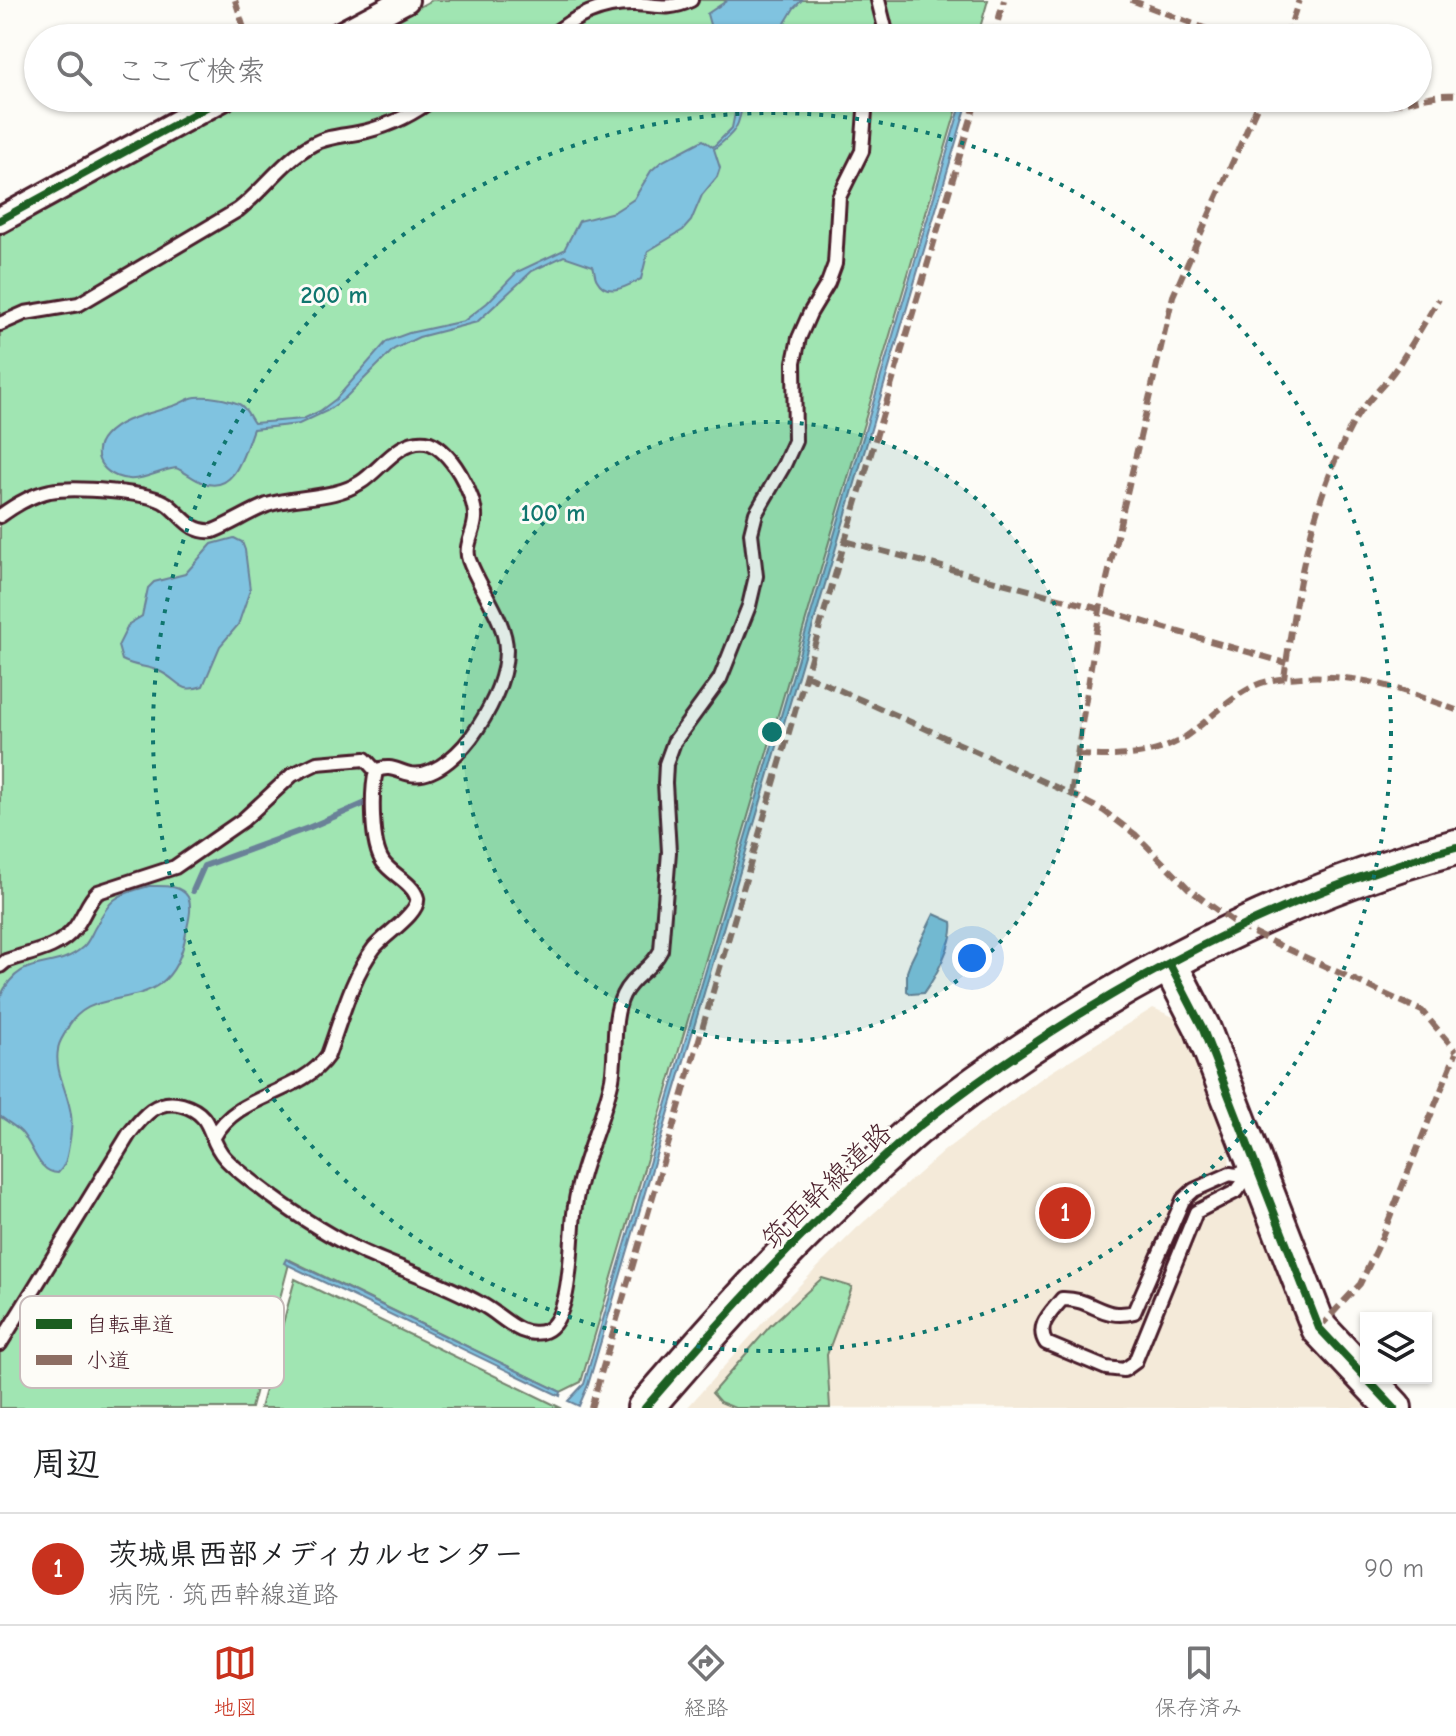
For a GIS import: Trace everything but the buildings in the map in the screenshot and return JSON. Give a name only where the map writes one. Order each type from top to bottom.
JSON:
[{"type":"street","points":[[361,24],[406,0]]},
{"type":"street","points":[[0,220],[197,112]]},
{"type":"street","name":"筑西幹線道路","points":[[645,1408],[713,1329],[822,1214],[917,1128],[1014,1057],[1095,1005],[1296,901],[1409,860],[1456,847]]},
{"type":"street","points":[[1170,965],[1202,1027],[1319,1328],[1394,1408]]},
{"type":"lane","points":[[565,24],[601,8],[635,4],[667,8],[691,0]]},
{"type":"lane","points":[[878,0],[884,24]]},
{"type":"lane","points":[[0,324],[25,313],[79,304],[238,210],[259,194],[284,166],[312,145],[335,135],[365,132],[408,112]]},
{"type":"lane","points":[[205,1117],[214,1143],[225,1158],[315,1226],[364,1252],[481,1304],[521,1330],[544,1332],[554,1325],[566,1291],[575,1205],[584,1161],[612,1076],[617,1013],[629,985],[655,963],[661,950],[669,852],[665,783],[669,751],[720,679],[749,606],[756,576],[751,533],[756,513],[795,441],[794,362],[799,338],[835,264],[839,197],[862,151],[865,112]]},
{"type":"lane","points":[[0,516],[34,496],[50,491],[81,489],[151,497],[166,502],[192,528],[203,532],[213,531],[268,505],[339,492],[359,484],[405,447],[422,442],[443,449],[474,503],[476,520],[467,548],[468,558],[494,610],[506,647],[496,696],[476,731],[454,756],[430,772],[413,775],[382,769],[365,759],[317,763],[292,775],[243,820],[175,867],[98,892],[91,898],[72,932],[52,946],[6,961],[0,966]]},
{"type":"lane","points":[[214,1137],[225,1120],[251,1102],[314,1072],[328,1055],[364,965],[375,947],[412,913],[417,897],[382,862],[376,842],[373,798],[382,769]]},
{"type":"lane","points":[[29,1296],[121,1146],[146,1114],[168,1102],[183,1105],[205,1117],[225,1120]]},
{"type":"lane","points":[[1256,1165],[1237,1191],[1196,1212],[1135,1362],[1124,1370],[1106,1368],[1046,1343],[1040,1335],[1041,1327],[1062,1299],[1072,1299],[1117,1317],[1134,1312],[1183,1200],[1194,1190],[1256,1165]]},
{"type":"lane","points":[[0,1344],[20,1311]]},
{"type":"shaded area","points":[[1153,1008],[1183,1021],[1229,1145],[1230,1174],[1237,1191],[1249,1197],[1306,1343],[1370,1408],[687,1408],[767,1318],[857,1228],[945,1150],[1043,1077]]},
{"type":"green space","points":[[432,0],[988,0],[981,24],[388,24]]},
{"type":"green space","points":[[225,112],[956,112],[581,1382],[561,1392],[290,1260],[281,1296],[20,1296],[20,1388],[256,1388],[251,1408],[0,1408],[0,234]]},
{"type":"green space","points":[[822,1278],[852,1287],[827,1355],[830,1408],[735,1408],[720,1402],[712,1393],[771,1325]]},
{"type":"green space","points":[[295,1279],[561,1408],[260,1408],[265,1388],[284,1388],[284,1320]]},
{"type":"water","points":[[728,0],[802,0],[784,24],[710,24],[707,14]]},
{"type":"water","points":[[735,112],[741,112],[732,133],[714,149],[720,168],[717,177],[702,195],[691,221],[683,230],[648,251],[641,279],[618,289],[606,289],[596,278],[593,266],[564,256],[532,271],[477,322],[419,337],[394,349],[345,398],[327,411],[299,424],[253,429],[242,459],[231,477],[224,482],[215,485],[204,483],[176,468],[125,479],[109,472],[99,460],[100,444],[120,424],[193,398],[212,397],[239,404],[254,423],[303,419],[320,411],[336,399],[387,341],[464,321],[517,272],[564,250],[579,221],[614,212],[634,199],[651,171],[661,162],[703,140],[713,147],[732,128]]},
{"type":"water","points":[[959,112],[965,112],[588,1385],[579,1406],[568,1401],[584,1384]]},
{"type":"water","points":[[234,538],[242,542],[245,550],[250,590],[238,625],[220,646],[203,686],[184,687],[161,672],[122,660],[118,646],[129,624],[142,616],[148,588],[154,582],[185,574],[212,544]]},
{"type":"water","points":[[149,886],[176,888],[188,897],[190,915],[178,962],[164,980],[148,991],[93,1005],[77,1015],[64,1035],[57,1058],[72,1119],[65,1163],[58,1173],[51,1172],[41,1164],[21,1132],[0,1116],[0,997],[18,973],[60,960],[83,947],[116,898]]},
{"type":"water","points":[[934,914],[952,922],[950,939],[924,993],[911,994],[907,991],[907,972]]},
{"type":"water","points":[[286,1259],[561,1392],[560,1396],[284,1263]]},
{"type":"waterway","points":[[193,891],[204,866],[308,828],[368,802]]},
{"type":"marked path","points":[[235,0],[243,24]]},
{"type":"marked path","points":[[997,24],[1004,0]]},
{"type":"marked path","points":[[1131,0],[1194,24]]},
{"type":"marked path","points":[[1291,24],[1299,0]]},
{"type":"marked path","points":[[1432,97],[1456,95]]},
{"type":"marked path","points":[[591,1408],[973,112]]},
{"type":"marked path","points":[[1071,794],[1100,609],[1173,296],[1255,112]]},
{"type":"marked path","points":[[1284,678],[1307,548],[1338,454],[1357,417],[1397,367],[1439,299]]},
{"type":"marked path","points":[[845,541],[1100,609],[1286,663]]},
{"type":"marked path","points":[[806,675],[1104,811],[1136,835],[1190,890],[1240,927],[1422,1011],[1456,1051]]},
{"type":"marked path","points":[[1078,755],[1120,756],[1160,749],[1185,737],[1245,691],[1284,678],[1324,677],[1363,681],[1456,710]]},
{"type":"marked path","points":[[1319,1328],[1360,1284],[1456,1053]]},
{"type":"cycle path","points":[[0,220],[197,112]]},
{"type":"cycle path","points":[[645,1408],[807,1230],[911,1133],[978,1082],[1106,998],[1243,926],[1314,895],[1456,847]]},
{"type":"cycle path","points":[[1170,965],[1202,1027],[1319,1328],[1394,1408]]},
{"type":"place","name":"茨城県西部メディカルセンター","points":[[1065,1213]]}]
